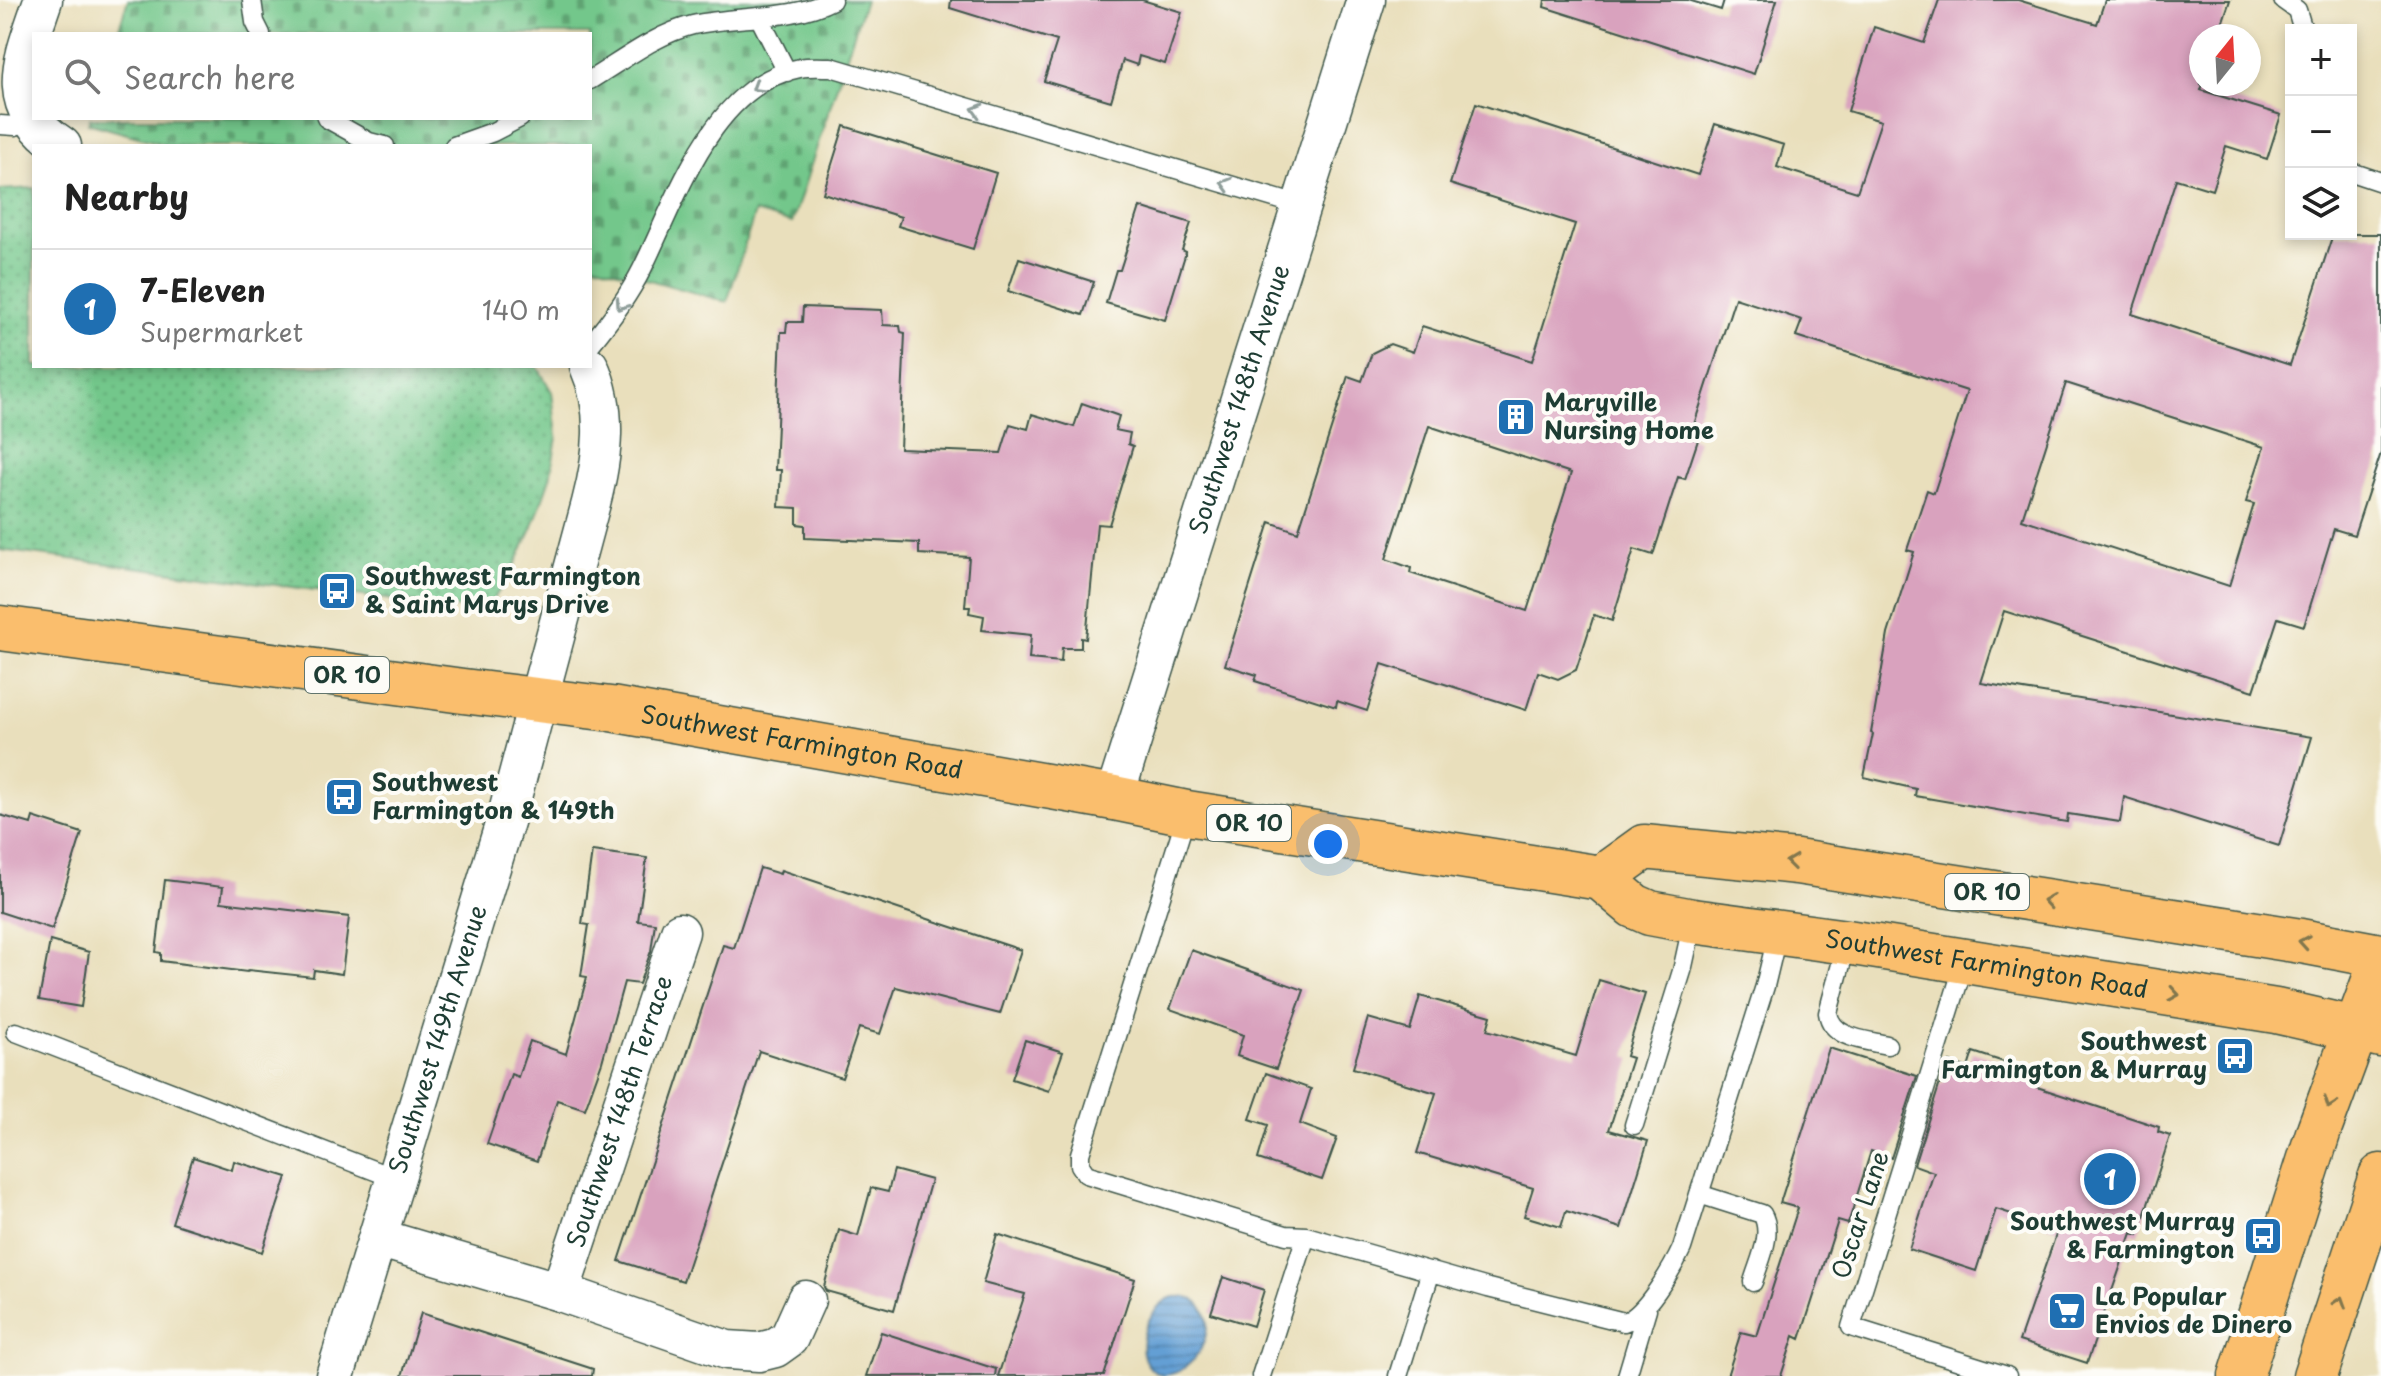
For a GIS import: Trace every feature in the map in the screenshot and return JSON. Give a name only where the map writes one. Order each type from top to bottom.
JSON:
[{"type":"main road","name":"Southwest Farmington Road","points":[[0,628],[611,709],[1187,813],[1601,878],[1634,906],[1650,913],[1693,921],[1847,942],[2276,1011],[2369,1032]]},
{"type":"main road","name":"OR 10","points":[[1601,878],[1644,847],[1766,859],[2280,938],[2381,959]]},
{"type":"main road","points":[[2241,1376],[2319,1130],[2369,1032],[2381,959]]},
{"type":"main road","points":[[2315,1376],[2381,1176]]},
{"type":"street","points":[[32,32],[43,0]]},
{"type":"street","name":"Southwest 148th Avenue","points":[[1114,798],[1366,0]]},
{"type":"street","points":[[32,33],[20,70],[21,97],[16,123],[59,144]]},
{"type":"street","name":"Southwest 149th Avenue","points":[[335,1376],[508,812],[591,503],[602,456],[602,413],[590,368]]},
{"type":"street","name":"Southwest 148th Terrace","points":[[560,1292],[680,932]]},
{"type":"street","points":[[378,1238],[560,1292],[727,1350],[759,1352],[775,1348],[789,1338],[806,1300]]},
{"type":"lane","points":[[252,0],[255,22],[260,32]]},
{"type":"lane","points":[[592,79],[656,40],[692,26],[759,17],[823,5],[832,0]]},
{"type":"lane","points":[[2283,0],[2297,10],[2301,24]]},
{"type":"lane","points":[[759,17],[787,72]]},
{"type":"lane","points":[[592,343],[621,307],[695,159],[720,121],[744,95],[774,76],[800,68],[831,67],[1301,206]]},
{"type":"lane","points":[[330,120],[377,144]]},
{"type":"lane","points":[[460,144],[516,120]]},
{"type":"lane","points":[[2357,174],[2381,182]]},
{"type":"lane","points":[[1187,813],[1092,1111],[1080,1154],[1080,1165],[1086,1174],[1286,1235],[1306,1236],[1488,1288],[1624,1322],[1633,1320],[1676,1261],[1765,986],[1778,932]]},
{"type":"lane","points":[[1634,1125],[1682,971],[1693,921]]},
{"type":"lane","points":[[1847,942],[1828,1013],[1830,1023],[1839,1033],[1887,1045]]},
{"type":"lane","name":"Oscar Lane","points":[[1965,961],[1851,1327],[2007,1376]]},
{"type":"lane","points":[[16,1032],[396,1179]]},
{"type":"lane","points":[[1699,1194],[1762,1214],[1768,1224],[1753,1282]]},
{"type":"lane","points":[[1261,1376],[1306,1236]]},
{"type":"lane","points":[[1398,1376],[1431,1271]]},
{"type":"lane","points":[[1627,1376],[1650,1299]]},
{"type":"green space","points":[[128,0],[865,0],[792,223],[755,212],[727,302],[592,264],[592,144],[163,144],[88,123],[89,120],[592,120],[592,32],[118,32]]},
{"type":"green space","points":[[32,188],[32,368],[538,368],[552,392],[557,437],[550,478],[532,529],[510,575],[492,601],[466,609],[0,550],[0,190]]},
{"type":"water","points":[[1173,1297],[1191,1299],[1202,1307],[1207,1319],[1206,1334],[1201,1349],[1191,1362],[1178,1372],[1162,1375],[1151,1369],[1142,1348],[1154,1311]]},
{"type":"building","points":[[951,0],[1142,0],[1182,12],[1165,64],[1139,56],[1137,65],[1123,60],[1111,101],[1044,81],[1057,41],[950,8]]},
{"type":"building","points":[[1545,0],[1688,0],[1721,10],[1724,0],[1777,0],[1754,74],[1544,7]]},
{"type":"building","name":"Maryville Nursing Home","points":[[1939,0],[2018,0],[2097,24],[2105,0],[2230,0],[2222,24],[2189,24],[2189,96],[2220,96],[2281,115],[2267,159],[2226,146],[2212,190],[2176,179],[2132,314],[2290,365],[2331,240],[2357,240],[2357,234],[2381,234],[2381,453],[2354,535],[2334,529],[2304,626],[2278,618],[2254,691],[2004,611],[1981,683],[2312,737],[2279,846],[2124,797],[2120,822],[2068,814],[2067,822],[1915,796],[1916,789],[1864,777],[1888,634],[1914,552],[1907,550],[1927,490],[1934,493],[1967,391],[1796,336],[1802,320],[1735,298],[1690,437],[1698,440],[1685,479],[1678,477],[1653,555],[1634,549],[1612,621],[1594,615],[1576,670],[1558,679],[1538,672],[1526,710],[1382,664],[1367,711],[1337,701],[1336,707],[1255,681],[1257,675],[1225,665],[1270,522],[1298,532],[1348,376],[1362,381],[1372,353],[1390,344],[1413,352],[1422,326],[1532,361],[1575,224],[1450,184],[1476,103],[1698,175],[1715,124],[1784,145],[1777,167],[1857,192],[1881,121],[1848,111],[1874,27],[1924,43]],"holes":[[[2066,383],[2264,447],[2246,502],[2254,504],[2229,586],[2022,519]],[[1429,426],[1571,473],[1527,611],[1410,573],[1411,568],[1386,559]]]},
{"type":"building","points":[[844,126],[996,173],[973,249],[898,226],[901,217],[823,193]]},
{"type":"building","points":[[1140,207],[1191,223],[1182,250],[1186,252],[1165,320],[1106,303]]},
{"type":"building","points":[[1019,258],[1094,282],[1083,315],[1008,291]]},
{"type":"building","points":[[803,307],[882,310],[883,325],[900,326],[901,332],[905,333],[900,449],[1001,453],[1010,424],[1028,429],[1032,414],[1074,427],[1082,403],[1119,416],[1115,430],[1130,433],[1128,444],[1133,446],[1109,525],[1097,524],[1086,639],[1081,638],[1081,648],[1062,648],[1061,662],[1029,659],[1031,635],[982,630],[984,616],[969,613],[970,607],[965,607],[969,557],[919,554],[919,543],[805,538],[805,525],[797,524],[797,508],[779,507],[781,470],[775,470],[781,332],[786,332],[787,322],[802,322]]},
{"type":"building","points":[[0,815],[31,824],[33,817],[82,833],[52,929],[0,912]]},
{"type":"building","points":[[592,851],[647,858],[638,921],[655,923],[651,951],[639,984],[624,982],[602,1062],[585,1109],[557,1100],[537,1161],[487,1144],[511,1074],[518,1077],[530,1041],[566,1054],[587,977],[581,976],[589,925],[582,924]]},
{"type":"building","points":[[760,868],[780,874],[781,870],[1021,950],[1000,1014],[896,987],[880,1034],[859,1028],[842,1078],[759,1051],[683,1281],[619,1261],[723,945],[734,948]]},
{"type":"building","points":[[165,880],[223,887],[221,902],[349,917],[342,974],[314,970],[313,977],[161,961],[161,953],[156,952]]},
{"type":"building","points":[[50,941],[89,952],[81,1007],[39,1000]]},
{"type":"building","points":[[1191,950],[1304,990],[1276,1069],[1237,1056],[1243,1035],[1170,1009]]},
{"type":"building","points":[[1599,980],[1645,994],[1626,1056],[1632,1058],[1609,1130],[1648,1141],[1621,1228],[1566,1211],[1561,1227],[1524,1216],[1533,1188],[1417,1153],[1436,1093],[1353,1068],[1368,1018],[1410,1030],[1420,996],[1491,1016],[1487,1030],[1576,1056]]},
{"type":"building","points":[[1025,1040],[1063,1052],[1049,1091],[1012,1079]]},
{"type":"building","points":[[1829,1048],[1917,1076],[1891,1158],[1871,1151],[1848,1224],[1838,1221],[1800,1339],[1794,1336],[1781,1376],[1727,1376],[1741,1332],[1757,1336],[1798,1208],[1780,1203]]},
{"type":"building","points":[[1973,1052],[2041,1074],[2037,1087],[2159,1127],[2158,1132],[2170,1136],[2138,1235],[2132,1233],[2087,1363],[2019,1341],[2058,1229],[1996,1209],[1976,1271],[1909,1249],[1934,1172],[1914,1165],[1940,1083],[1943,1084],[1950,1062],[1968,1068]]},
{"type":"building","points":[[1266,1073],[1311,1089],[1300,1124],[1337,1138],[1322,1180],[1258,1159],[1268,1125],[1250,1119]]},
{"type":"building","points":[[193,1157],[232,1170],[234,1161],[287,1177],[262,1252],[172,1223]]},
{"type":"building","points":[[894,1170],[931,1180],[894,1310],[826,1291],[824,1287],[839,1230],[858,1236],[871,1188],[888,1192]]},
{"type":"building","points":[[997,1234],[1135,1279],[1104,1376],[998,1376],[1025,1294],[983,1283]]},
{"type":"building","points":[[1223,1277],[1264,1290],[1253,1326],[1211,1313]]},
{"type":"building","points":[[421,1313],[593,1369],[592,1376],[402,1376]]},
{"type":"building","points":[[881,1332],[996,1369],[995,1376],[866,1376]]},
{"type":"place","name":"Maryville Nursing Home","points":[[1516,417]]},
{"type":"place","name":"Southwest Farmington & Saint Marys Drive","points":[[337,591]]},
{"type":"place","name":"Southwest Farmington & 149th","points":[[344,797]]},
{"type":"place","name":"Southwest Farmington & Murray","points":[[2235,1056]]},
{"type":"place","name":"7-Eleven","points":[[2110,1179]]},
{"type":"place","name":"Southwest Murray & Farmington","points":[[2263,1236]]},
{"type":"place","name":"La Popular Envios de Dinero","points":[[2067,1311]]}]
